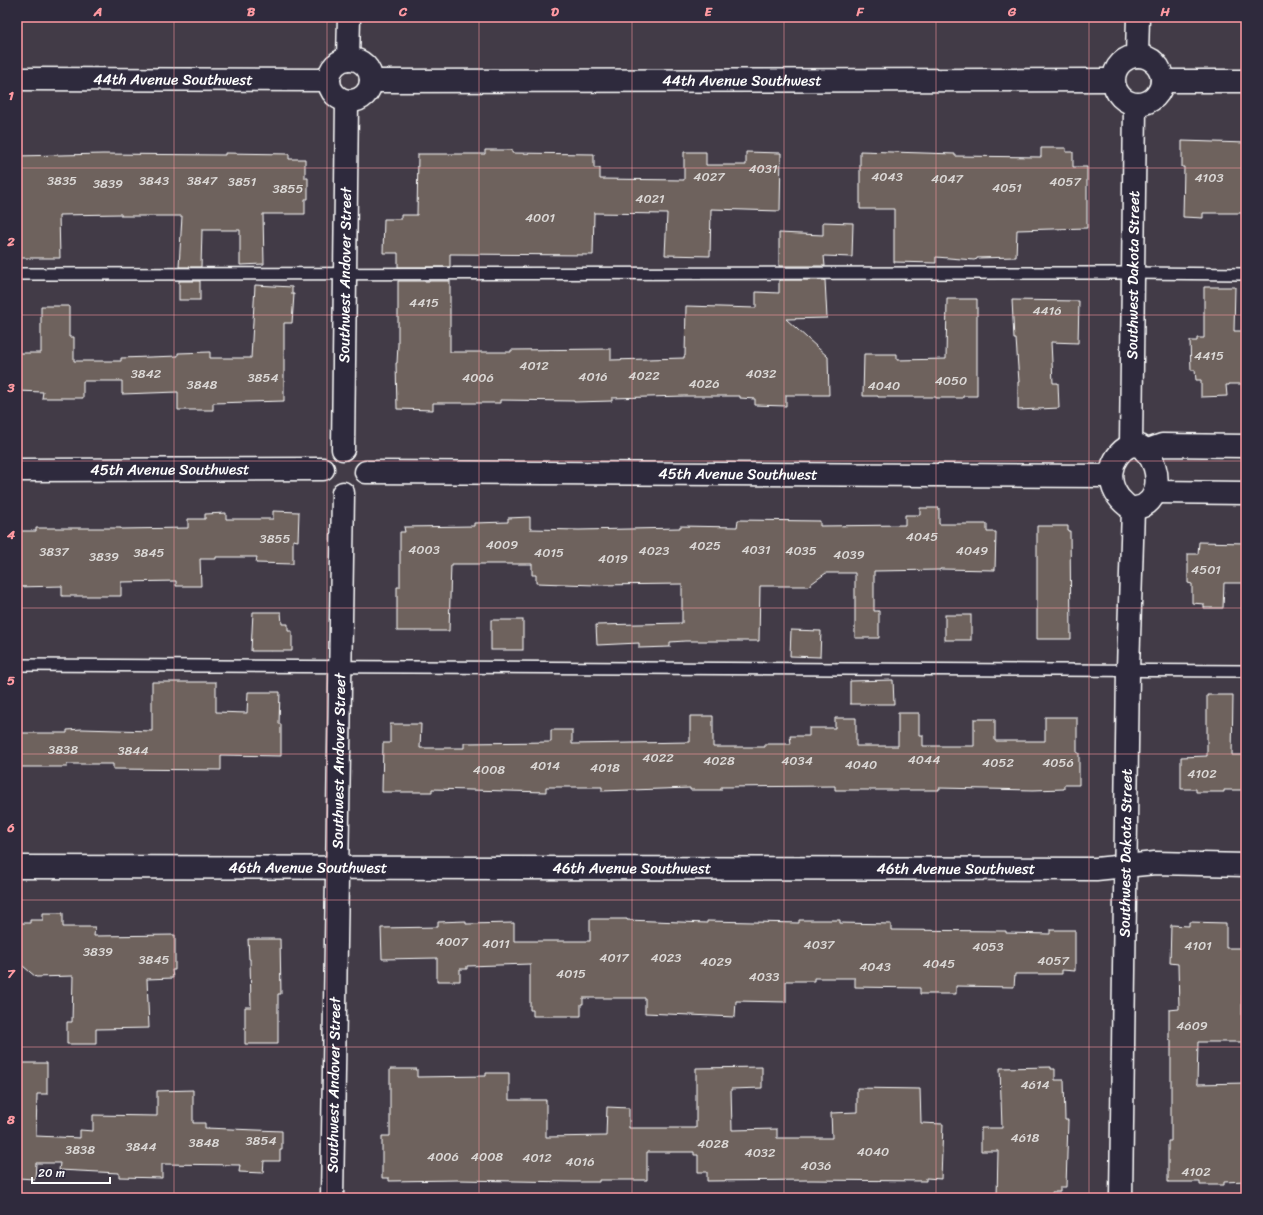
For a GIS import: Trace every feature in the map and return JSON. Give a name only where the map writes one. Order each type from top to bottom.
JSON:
[{"type":"street","points":[[348,59],[349,17]]},
{"type":"street","points":[[1137,56],[1138,17]]},
{"type":"street","points":[[1137,56],[1148,58],[1155,63],[1160,69],[1162,81],[1160,92],[1155,98],[1141,105],[1126,102],[1120,97],[1115,90],[1113,80],[1114,74],[1124,60],[1137,56]]},
{"type":"street","points":[[348,59],[359,61],[365,65],[369,71],[371,80],[365,95],[352,101],[340,99],[334,95],[330,88],[329,80],[333,67],[338,62],[348,59]]},
{"type":"street","name":"44th Avenue Southwest","points":[[17,79],[329,80]]},
{"type":"street","name":"44th Avenue Southwest","points":[[371,80],[1113,80]]},
{"type":"street","points":[[1162,81],[1246,81]]},
{"type":"street","name":"Southwest Andover Street","points":[[343,449],[347,101]]},
{"type":"street","name":"Southwest Dakota Street","points":[[1135,105],[1133,273],[1138,448]]},
{"type":"street","points":[[1138,448],[1150,456],[1155,465],[1157,486],[1151,500],[1144,507],[1133,509],[1118,498],[1113,489],[1110,476],[1114,463],[1123,449],[1162,445],[1246,446]]},
{"type":"street","points":[[343,449],[353,451],[359,455],[364,461],[366,472],[363,482],[359,488],[343,493],[333,490],[327,485],[324,479],[323,469],[327,458],[333,452],[343,449]]},
{"type":"street","name":"45th Avenue Southwest","points":[[17,470],[323,469]]},
{"type":"street","name":"45th Avenue Southwest","points":[[366,472],[1110,476]]},
{"type":"street","points":[[1155,492],[1246,493]]},
{"type":"street","name":"Southwest Andover Street","points":[[332,1198],[339,666],[343,493]]},
{"type":"street","name":"Southwest Dakota Street","points":[[1121,1198],[1128,669],[1133,509]]},
{"type":"street","name":"46th Avenue Southwest","points":[[17,867],[1096,869],[1155,863],[1246,865]]},
{"type":"lane","points":[[17,274],[1246,274]]},
{"type":"lane","points":[[17,665],[1128,669],[1246,671]]},
{"type":"building","points":[[1182,141],[1246,143],[1246,213],[1203,213],[1203,218],[1183,217],[1184,167],[1182,167]]},
{"type":"building","points":[[1041,148],[1066,148],[1066,152],[1073,152],[1073,167],[1087,167],[1087,228],[1017,230],[1016,257],[977,258],[974,260],[936,257],[936,263],[894,262],[894,209],[860,209],[860,151],[955,154],[955,156],[1041,157]]},
{"type":"building","points":[[485,150],[512,150],[512,153],[594,154],[594,168],[600,168],[600,179],[684,180],[684,152],[706,152],[706,165],[746,165],[746,152],[781,153],[780,211],[711,209],[710,256],[665,255],[667,214],[594,213],[593,255],[450,254],[450,267],[398,267],[398,253],[383,253],[384,219],[401,219],[401,215],[417,215],[418,154],[485,154]]},
{"type":"building","points":[[225,153],[289,154],[289,159],[305,159],[305,178],[308,178],[308,199],[305,199],[305,214],[263,214],[264,264],[240,265],[240,230],[202,230],[201,267],[179,267],[182,216],[121,216],[121,214],[59,215],[60,258],[17,258],[17,156],[103,154],[225,155]]},
{"type":"building","points":[[823,222],[853,223],[852,257],[824,256],[825,266],[779,266],[779,233],[823,235]]},
{"type":"building","points":[[779,280],[825,280],[827,318],[786,319],[828,357],[829,395],[786,395],[786,406],[755,405],[755,399],[740,398],[740,396],[684,396],[612,398],[612,401],[574,402],[500,400],[500,403],[433,403],[433,410],[397,409],[396,363],[398,344],[398,281],[450,281],[450,352],[611,349],[611,360],[684,358],[686,306],[756,308],[756,292],[779,293]]},
{"type":"building","points":[[179,281],[200,281],[200,300],[179,300]]},
{"type":"building","points":[[255,285],[292,287],[292,294],[294,294],[292,323],[284,323],[284,401],[213,403],[213,410],[178,410],[178,392],[122,394],[122,381],[83,381],[83,398],[42,398],[43,392],[17,391],[17,353],[41,353],[41,306],[69,306],[69,337],[74,337],[74,361],[121,361],[121,358],[178,356],[178,353],[210,352],[210,358],[251,358]]},
{"type":"building","points":[[1204,287],[1235,287],[1234,331],[1246,331],[1246,384],[1226,385],[1227,396],[1201,397],[1201,380],[1196,380],[1195,370],[1191,370],[1190,341],[1197,341],[1197,338],[1204,338]]},
{"type":"building","points":[[947,299],[977,299],[977,396],[963,396],[963,398],[936,398],[863,396],[864,354],[897,354],[897,360],[946,359]]},
{"type":"building","points":[[1012,300],[1079,301],[1078,343],[1051,342],[1053,383],[1058,383],[1059,408],[1018,410],[1019,382],[1016,339],[1014,339]]},
{"type":"building","points":[[920,508],[939,508],[939,524],[987,524],[987,532],[996,532],[995,570],[940,569],[874,571],[874,611],[879,611],[879,638],[855,638],[855,573],[826,573],[808,586],[760,586],[759,641],[685,641],[670,642],[670,647],[639,648],[639,643],[597,645],[596,625],[682,623],[682,584],[595,585],[536,583],[536,575],[532,575],[532,564],[451,564],[449,631],[397,631],[397,587],[400,587],[400,532],[405,532],[404,527],[474,526],[474,523],[508,522],[508,518],[530,517],[530,529],[579,530],[680,528],[680,526],[737,527],[738,520],[820,521],[820,526],[905,525],[905,515],[920,515]]},
{"type":"building","points":[[273,511],[299,512],[298,541],[293,540],[293,564],[256,563],[257,557],[216,557],[216,559],[200,559],[201,586],[176,586],[176,581],[121,582],[121,596],[62,596],[62,586],[17,587],[17,531],[36,531],[36,528],[188,528],[188,519],[205,519],[205,514],[226,513],[226,519],[273,519]]},
{"type":"building","points":[[1037,526],[1068,526],[1068,531],[1070,531],[1071,639],[1037,639]]},
{"type":"building","points":[[1199,542],[1246,543],[1246,583],[1224,583],[1223,608],[1204,608],[1204,604],[1192,603],[1192,584],[1188,583],[1188,554],[1198,554]]},
{"type":"building","points":[[253,612],[281,612],[282,624],[288,624],[288,631],[292,631],[292,651],[251,651]]},
{"type":"building","points":[[945,615],[971,615],[971,640],[945,640]]},
{"type":"building","points":[[491,620],[523,620],[523,650],[491,650]]},
{"type":"building","points":[[791,630],[821,631],[820,657],[790,656]]},
{"type":"building","points":[[893,680],[894,704],[850,704],[850,681]]},
{"type":"building","points":[[152,682],[216,682],[216,712],[247,713],[248,692],[280,692],[279,724],[281,724],[281,756],[221,755],[221,770],[113,769],[113,764],[67,764],[67,767],[17,767],[17,733],[67,733],[67,730],[82,729],[152,731]]},
{"type":"building","points":[[1207,695],[1233,695],[1232,755],[1246,755],[1246,790],[1196,792],[1196,789],[1181,789],[1181,757],[1207,756]]},
{"type":"building","points":[[898,713],[919,713],[919,735],[923,735],[923,746],[974,746],[974,719],[995,719],[995,741],[1045,741],[1045,717],[1077,717],[1079,785],[1064,785],[1064,789],[1033,790],[939,788],[939,790],[835,790],[835,786],[721,787],[721,790],[690,790],[690,788],[602,791],[602,787],[546,787],[546,792],[432,789],[432,792],[382,792],[383,743],[390,743],[390,724],[421,724],[420,748],[464,748],[464,743],[551,742],[551,730],[572,730],[572,744],[690,742],[690,716],[713,716],[713,747],[765,747],[765,744],[791,744],[790,736],[809,736],[809,728],[835,728],[835,718],[856,718],[856,746],[898,746]]},
{"type":"building","points":[[43,913],[63,913],[63,927],[95,927],[94,936],[175,935],[175,970],[172,970],[173,978],[147,979],[149,1028],[96,1029],[96,1044],[67,1044],[67,1022],[72,1022],[73,976],[36,977],[17,961],[17,923],[30,923],[30,920],[43,920]]},
{"type":"building","points":[[590,919],[627,919],[707,923],[707,921],[799,923],[799,920],[840,920],[840,923],[891,924],[891,930],[1006,931],[1006,933],[1050,934],[1050,930],[1075,930],[1075,971],[1062,970],[1062,974],[1015,974],[1014,987],[956,986],[956,994],[920,994],[920,988],[855,987],[855,978],[814,978],[814,981],[786,981],[786,1002],[736,1001],[735,1017],[645,1013],[645,998],[583,998],[583,1004],[581,1004],[581,1016],[533,1016],[533,1010],[530,1010],[530,964],[467,966],[467,969],[460,969],[460,981],[437,981],[437,958],[382,959],[381,928],[438,927],[438,922],[466,921],[466,924],[514,923],[514,941],[590,941]]},
{"type":"building","points":[[1189,922],[1226,923],[1226,948],[1246,948],[1246,995],[1242,995],[1242,1042],[1198,1042],[1197,1084],[1246,1083],[1246,1181],[1224,1182],[1224,1185],[1200,1185],[1200,1182],[1168,1182],[1168,1141],[1171,1141],[1171,1040],[1169,1040],[1169,1010],[1179,1009],[1178,964],[1170,963],[1171,925],[1189,926]]},
{"type":"building","points":[[248,939],[280,939],[281,994],[278,994],[278,1044],[245,1044],[245,1007],[251,1007]]},
{"type":"building","points":[[17,1063],[47,1063],[47,1094],[37,1094],[36,1136],[80,1138],[80,1130],[93,1131],[93,1115],[157,1116],[157,1091],[193,1090],[193,1123],[205,1123],[205,1128],[282,1131],[282,1150],[280,1150],[280,1161],[264,1161],[263,1173],[239,1172],[240,1165],[162,1164],[162,1178],[119,1177],[119,1173],[59,1170],[60,1163],[36,1163],[35,1179],[17,1178]]},
{"type":"building","points":[[762,1067],[762,1088],[731,1089],[732,1130],[777,1129],[777,1138],[832,1138],[831,1113],[857,1112],[857,1088],[920,1089],[921,1123],[943,1124],[941,1179],[926,1178],[926,1181],[707,1181],[707,1172],[698,1172],[698,1155],[694,1155],[694,1152],[647,1152],[647,1180],[599,1180],[599,1182],[458,1180],[389,1181],[389,1178],[382,1178],[382,1136],[390,1136],[390,1069],[417,1069],[417,1077],[486,1076],[486,1073],[509,1073],[509,1100],[546,1100],[546,1137],[606,1136],[607,1107],[629,1108],[629,1128],[696,1128],[696,1068]]},
{"type":"building","points":[[1051,1067],[1051,1069],[1055,1069],[1055,1080],[1064,1080],[1065,1120],[1068,1120],[1066,1187],[1060,1187],[1060,1192],[1052,1192],[1052,1198],[997,1198],[998,1151],[981,1151],[981,1128],[1002,1128],[1000,1068]]}]
